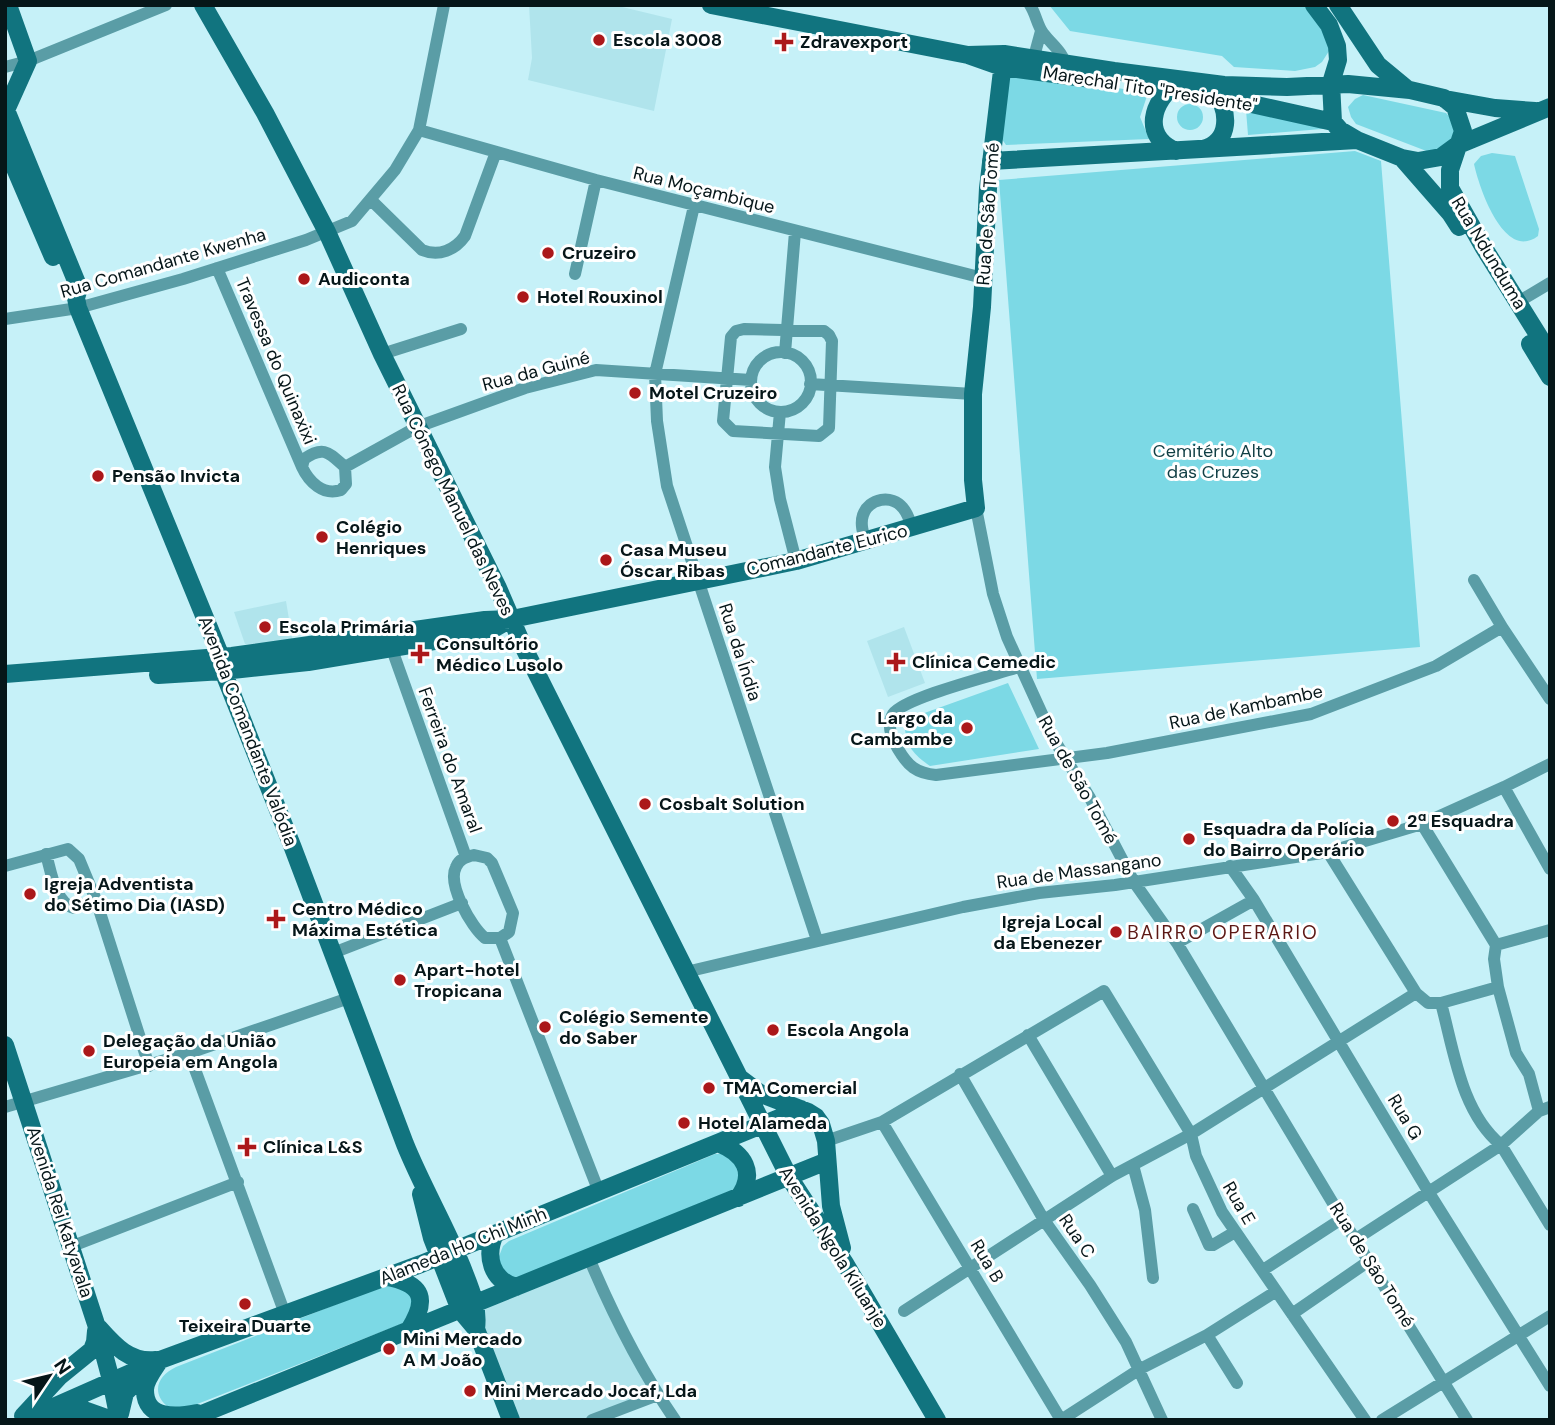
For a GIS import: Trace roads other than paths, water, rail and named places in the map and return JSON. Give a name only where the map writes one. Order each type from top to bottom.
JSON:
[{"type":"main road","points":[[8,5],[28,61]]},
{"type":"main road","name":"Rua Cónego Manuel das Neves","points":[[203,5],[265,113],[327,232],[417,427],[734,1073]]},
{"type":"main road","name":"Marechal Tito \"Presidente\"","points":[[710,5],[1003,61],[1176,84],[1220,97],[1333,122]]},
{"type":"main road","points":[[1314,5],[1329,24],[1337,46],[1338,60],[1331,83],[1333,122],[1340,130],[1357,140],[1402,158],[1418,161],[1441,157],[1456,146],[1544,109]]},
{"type":"main road","points":[[1338,5],[1378,65],[1410,90]]},
{"type":"main road","name":"Avenida Comandante Valódia","points":[[28,61],[6,110],[79,288],[77,303]]},
{"type":"main road","name":"Rua de São Tomé","points":[[976,508],[973,480],[973,394],[991,160],[1003,61]]},
{"type":"main road","points":[[1203,149],[1212,147],[1225,129],[1226,118],[1220,97],[1207,82]]},
{"type":"main road","name":"Marechal Tito \"Presidente\"","points":[[1176,84],[1207,82],[1287,87],[1331,83],[1410,90],[1495,108],[1544,109]]},
{"type":"main road","points":[[1176,84],[1161,97],[1155,107],[1154,119],[1161,141],[1176,151]]},
{"type":"main road","name":"Rua Ndunduma","points":[[1444,98],[1455,107],[1461,120],[1462,131],[1450,170],[1450,188],[1550,354]]},
{"type":"main road","points":[[991,160],[1357,140]]},
{"type":"main road","name":"Avenida Comandante Valódia","points":[[5,145],[68,291],[77,303],[222,664],[512,1420]]},
{"type":"main road","name":"Rua Ndunduma","points":[[1402,158],[1454,220],[1550,377]]},
{"type":"main road","name":"Comandante Eurico","points":[[51,677],[222,664],[389,641],[485,620],[512,619],[796,561],[976,508]]},
{"type":"main road","points":[[5,674],[51,677]]},
{"type":"main road","points":[[5,687],[51,677]]},
{"type":"main road","name":"Avenida Rei Katyavala","points":[[5,1045],[96,1324],[119,1420]]},
{"type":"main road","points":[[734,1073],[761,1094],[816,1117],[825,1132],[831,1206],[846,1265]]},
{"type":"main road","name":"Avenida Ngola Kiluanje","points":[[734,1073],[789,1177],[846,1265],[937,1420]]},
{"type":"main road","name":"Alameda Ho Chi Minh","points":[[21,1420],[160,1360],[447,1254],[801,1109]]},
{"type":"main road","points":[[718,1143],[740,1155],[745,1165],[747,1182],[738,1198]]},
{"type":"main road","points":[[187,1420],[827,1161]]},
{"type":"main road","points":[[495,1234],[489,1248],[495,1274],[505,1284],[516,1287]]},
{"type":"main road","points":[[387,1277],[405,1281],[419,1295],[421,1305],[409,1331]]},
{"type":"main road","points":[[96,1324],[113,1344],[132,1358],[147,1362],[160,1360]]},
{"type":"main road","points":[[21,1420],[60,1376],[92,1350],[96,1324]]},
{"type":"main road","points":[[160,1360],[147,1381],[145,1390],[152,1409],[173,1417],[200,1416]]},
{"type":"main road","points":[[119,1420],[125,1393],[160,1360]]},
{"type":"main road","points":[[31,1420],[84,1410],[112,1420]]},
{"type":"street","points":[[5,67],[28,61],[166,5]]},
{"type":"street","name":"Rua Comandante Kwenha","points":[[5,319],[217,268],[327,232],[352,221],[395,170],[419,130],[444,5]]},
{"type":"street","points":[[1030,5],[1037,15],[1041,31],[1032,64]]},
{"type":"street","points":[[1041,31],[1058,47],[1066,69]]},
{"type":"street","name":"Rua Moçambique","points":[[419,130],[694,206],[982,278]]},
{"type":"street","points":[[371,200],[422,250],[430,254],[446,251],[466,236],[496,152]]},
{"type":"street","points":[[575,274],[596,180]]},
{"type":"street","name":"Rua da Índia","points":[[694,206],[656,374],[657,421],[667,486],[817,940]]},
{"type":"street","points":[[785,353],[795,232]]},
{"type":"street","name":"Travessa do Quinaxixi","points":[[217,268],[302,467]]},
{"type":"street","points":[[1518,302],[1550,283]]},
{"type":"street","points":[[382,354],[461,329]]},
{"type":"street","points":[[744,329],[786,330],[824,331],[832,341],[830,428],[819,436],[733,432],[723,421],[731,337],[736,331],[744,329]]},
{"type":"street","points":[[785,353],[801,360],[806,367],[810,384],[808,394],[797,407],[780,412],[762,406],[756,399],[751,380],[758,363],[765,357],[785,353]]},
{"type":"street","name":"Rua da Guiné","points":[[345,467],[417,427],[525,388],[596,370],[751,380]]},
{"type":"street","points":[[810,384],[973,394]]},
{"type":"street","points":[[780,412],[775,467],[796,561]]},
{"type":"street","points":[[319,451],[329,453],[345,467],[346,484],[341,490],[328,492],[307,478],[302,467],[304,459],[319,451]]},
{"type":"street","points":[[866,542],[861,524],[862,516],[871,504],[878,500],[894,501],[900,505],[906,510],[912,528]]},
{"type":"street","name":"Rua de São Tomé","points":[[976,508],[993,594],[1007,637],[1052,738],[1090,798],[1134,882],[1177,943],[1467,1420]]},
{"type":"street","points":[[1474,580],[1550,699]]},
{"type":"street","name":"Rua de Kambambe","points":[[1019,667],[898,708],[891,717],[889,727],[897,747],[910,767],[922,774],[936,775],[1107,753],[1311,714],[1436,666],[1502,626]]},
{"type":"street","name":"Ferreira do Amaral","points":[[389,641],[466,858]]},
{"type":"street","name":"Rua de Massangano","points":[[686,972],[963,907],[1039,893],[1134,882],[1328,852],[1422,824],[1550,764]]},
{"type":"street","points":[[1504,787],[1550,869]]},
{"type":"street","points":[[1356,1239],[1501,1146],[1544,1109],[1529,1074],[1516,1053],[1498,987],[1494,959],[1496,945],[1422,824]]},
{"type":"street","points":[[5,866],[68,849],[74,853],[96,900],[149,1066]]},
{"type":"street","points":[[1328,852],[1416,993],[1428,1003],[1441,1003],[1498,987]]},
{"type":"street","points":[[46,854],[64,904],[74,908],[96,900]]},
{"type":"street","name":"Ferreira do Amaral","points":[[474,855],[487,858],[503,888],[513,920],[509,932],[500,939],[485,938],[479,934],[461,903],[453,878],[457,865],[466,858],[474,855]]},
{"type":"street","name":"Rua G","points":[[1230,866],[1254,900],[1428,1191],[1550,1386]]},
{"type":"street","points":[[1177,943],[1254,900]]},
{"type":"street","points":[[333,953],[461,903]]},
{"type":"street","points":[[1496,945],[1550,930]]},
{"type":"street","points":[[500,939],[599,1192]]},
{"type":"street","name":"Rua E","points":[[1028,1035],[1104,991],[1191,1134],[1196,1156],[1208,1183],[1235,1232],[1365,1420]]},
{"type":"street","points":[[904,1311],[1112,1176],[1191,1134],[1416,993]]},
{"type":"street","points":[[5,1107],[189,1054],[349,998]]},
{"type":"street","points":[[1441,1003],[1464,1089],[1483,1126],[1501,1146],[1550,1225]]},
{"type":"street","points":[[826,1141],[882,1122],[1028,1035],[1112,1176]]},
{"type":"street","points":[[189,1054],[285,1314]]},
{"type":"street","name":"Rua C","points":[[960,1074],[1044,1220],[1097,1295],[1140,1369],[1163,1420]]},
{"type":"street","name":"Rua B","points":[[882,1122],[1061,1420]]},
{"type":"street","points":[[1133,1165],[1145,1210],[1153,1278]]},
{"type":"street","points":[[70,1247],[238,1182]]},
{"type":"street","points":[[1193,1209],[1209,1245],[1235,1232]]},
{"type":"street","points":[[1263,1270],[1343,1218]]},
{"type":"street","points":[[589,1258],[612,1314],[675,1420]]},
{"type":"street","points":[[1292,1314],[1369,1261]]},
{"type":"street","points":[[1061,1420],[1140,1369],[1207,1335],[1275,1292]]},
{"type":"street","points":[[1382,1420],[1550,1316]]},
{"type":"street","points":[[1207,1335],[1237,1383]]},
{"type":"street","points":[[592,1420],[658,1395]]},
{"type":"place","name":"Escola 3008","points":[[599,40]]},
{"type":"place","name":"Zdravexport","points":[[784,42]]},
{"type":"place","name":"Cruzeiro","points":[[548,253]]},
{"type":"place","name":"Audiconta","points":[[304,279]]},
{"type":"place","name":"Hotel Rouxinol","points":[[523,297]]},
{"type":"place","name":"Motel Cruzeiro","points":[[635,393]]},
{"type":"place","name":"Pensão Invicta","points":[[98,476]]},
{"type":"place","name":"Colégio Henriques","points":[[322,537]]},
{"type":"place","name":"Casa Museu Óscar Ribas","points":[[606,560]]},
{"type":"place","name":"Escola Primária","points":[[265,627]]},
{"type":"place","name":"Consultório Médico Lusolo","points":[[420,654]]},
{"type":"place","name":"Clínica Cemedic","points":[[896,662]]},
{"type":"place","name":"Largo da Cambambe","points":[[967,728]]},
{"type":"place","name":"Cosbalt Solution","points":[[645,804]]},
{"type":"place","name":"2ª Esquadra","points":[[1393,821]]},
{"type":"place","name":"Esquadra da Polícia do Bairro Operário","points":[[1189,839]]},
{"type":"place","name":"Igreja Adventista do Sétimo Dia (IASD)","points":[[30,894]]},
{"type":"place","name":"Centro Médico Máxima Estética","points":[[276,919]]},
{"type":"place","name":"Igreja Local da Ebenezer","points":[[1116,932]]},
{"type":"place","name":"Apart-hotel Tropicana","points":[[400,980]]},
{"type":"place","name":"Colégio Semente do Saber","points":[[545,1027]]},
{"type":"place","name":"Escola Angola","points":[[773,1030]]},
{"type":"place","name":"Delegação da União Europeia em Angola","points":[[89,1051]]},
{"type":"place","name":"TMA Comercial","points":[[709,1088]]},
{"type":"place","name":"Hotel Alameda","points":[[684,1123]]},
{"type":"place","name":"Clínica L&S","points":[[247,1147]]},
{"type":"place","name":"Teixeira Duarte","points":[[245,1304]]},
{"type":"place","name":"Mini Mercado A M João","points":[[389,1349]]},
{"type":"place","name":"Mini Mercado Jocaf, Lda","points":[[470,1391]]},
{"type":"district","name":"BAIRRO OPERARIO","points":[[1223,932]]},
{"type":"park label","name":"Cemitério Alto das Cruzes","points":[[1213,461]]}]
